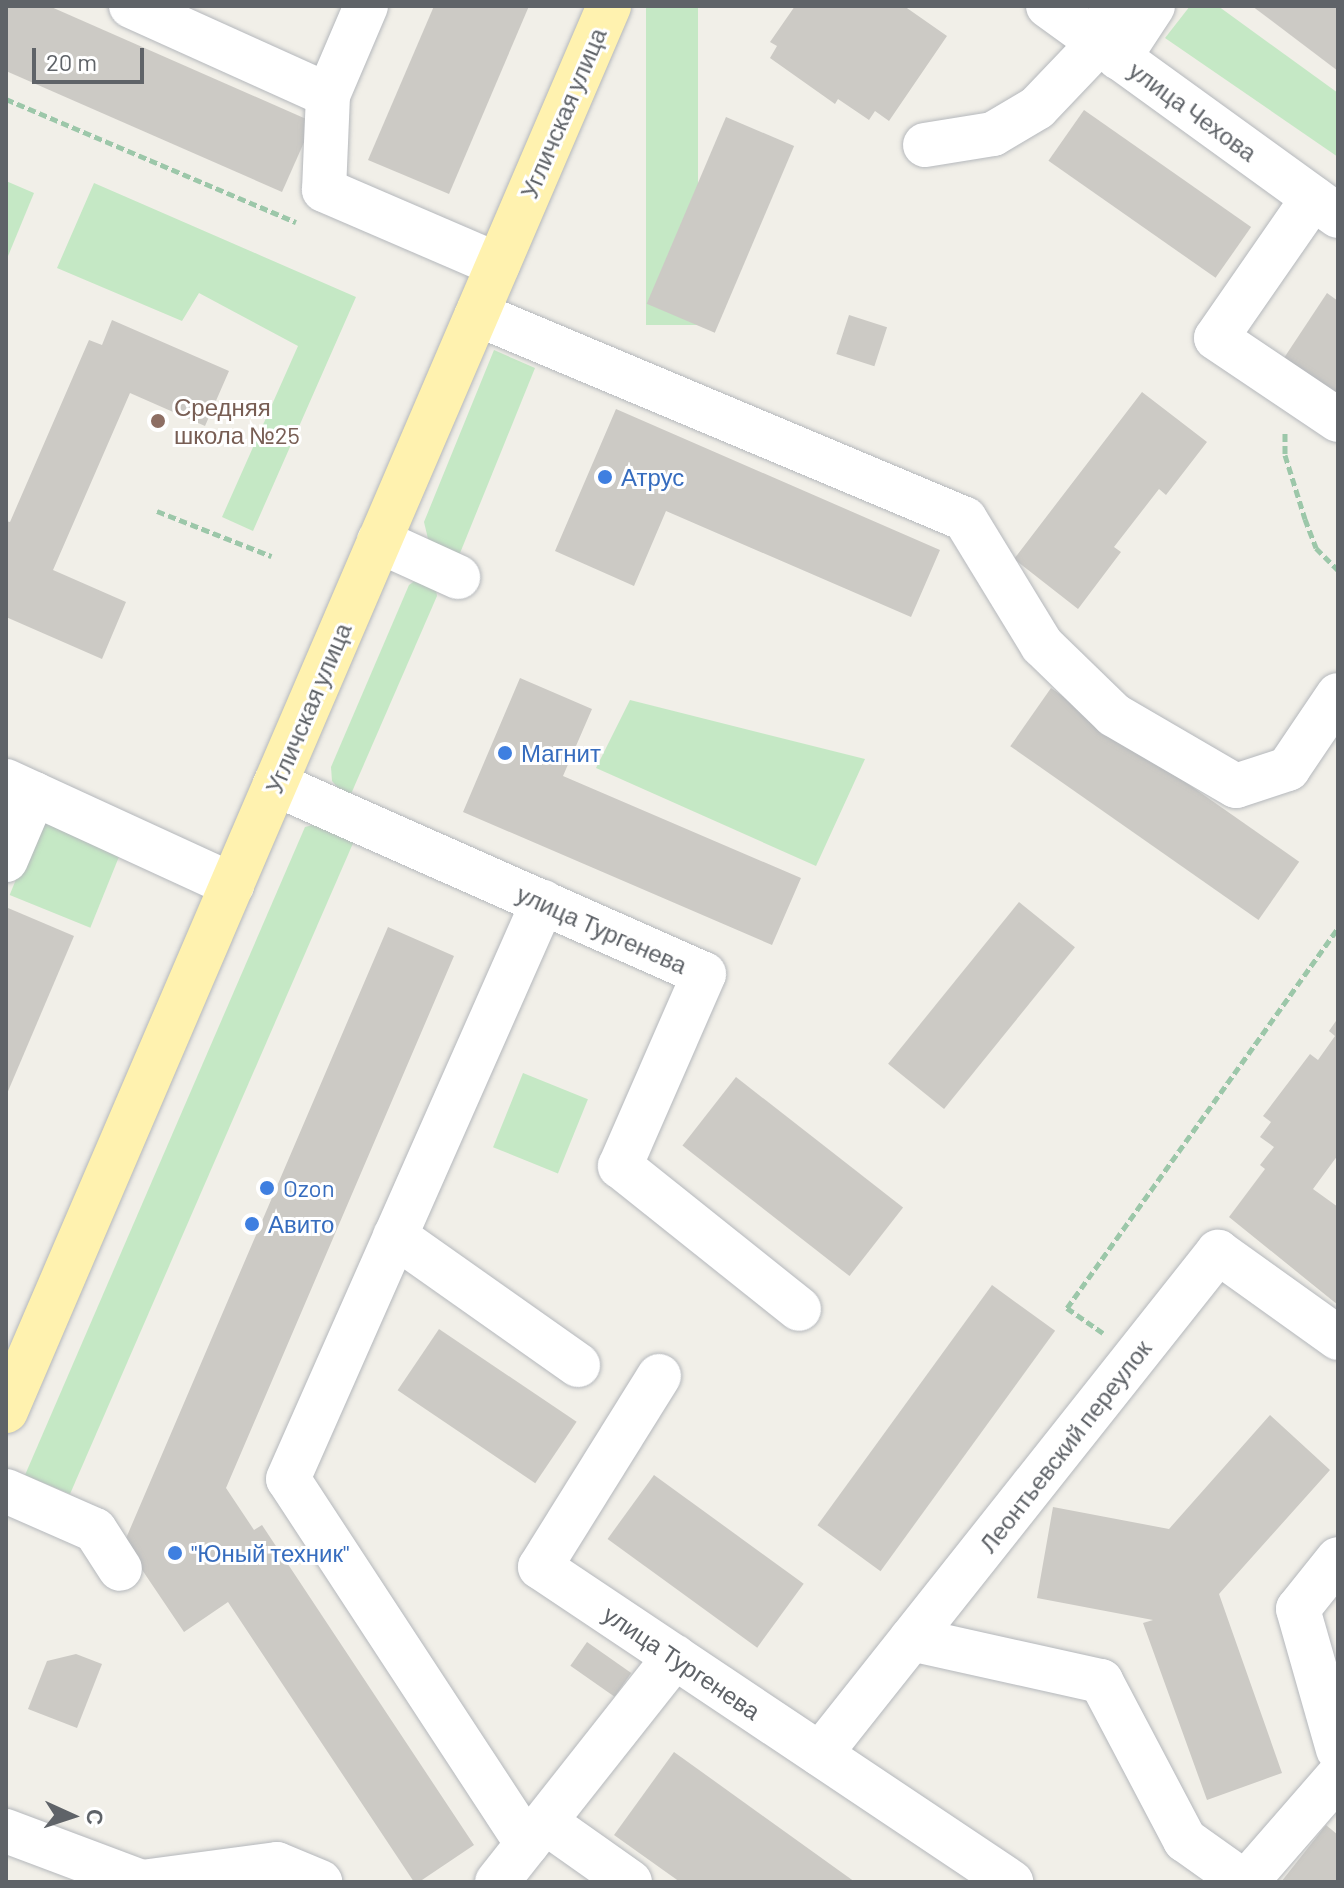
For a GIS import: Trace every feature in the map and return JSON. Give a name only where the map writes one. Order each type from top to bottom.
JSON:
[{"type":"main road","name":"Угличская улица","points":[[6,1411],[15,1367],[232,885],[609,6]]},
{"type":"street","points":[[131,6],[328,95]]},
{"type":"street","points":[[366,6],[328,95],[324,190],[498,265]]},
{"type":"street","name":"улица Чехова","points":[[1048,6],[1110,36],[1325,207]]},
{"type":"street","points":[[925,145],[993,134],[1037,108],[1110,36],[1153,6]]},
{"type":"street","points":[[1325,207],[1216,338],[1338,420]]},
{"type":"street","points":[[477,314],[965,519],[1042,645],[1114,715],[1236,786],[1288,769],[1338,695]]},
{"type":"street","points":[[379,541],[458,577]]},
{"type":"street","name":"улица Тургенева","points":[[275,784],[704,974],[620,1166],[799,1309]]},
{"type":"street","points":[[6,860],[20,788],[232,885]]},
{"type":"street","points":[[543,902],[288,1479],[536,1833],[630,1882]]},
{"type":"street","points":[[395,1236],[578,1365]]},
{"type":"street","name":"Леонтьевский переулок","points":[[820,1754],[1218,1252],[1338,1338]]},
{"type":"street","name":"улица Тургенева","points":[[659,1376],[540,1567],[1011,1882]]},
{"type":"street","points":[[6,1491],[95,1530],[120,1569]]},
{"type":"street","points":[[1338,1559],[1298,1609],[1338,1749]]},
{"type":"street","points":[[911,1639],[1101,1681],[1185,1840],[1245,1882],[1338,1776]]},
{"type":"street","points":[[497,1882],[675,1657]]},
{"type":"street","points":[[6,1831],[142,1882],[277,1864],[320,1882]]},
{"type":"path","points":[[6,99],[298,222]]},
{"type":"path","points":[[1285,384],[1285,455],[1316,548],[1338,570]]},
{"type":"path","points":[[157,511],[271,556]]},
{"type":"path","points":[[1136,1357],[1067,1308],[1338,928]]},
{"type":"green space","points":[[646,6],[698,6],[698,325],[646,325]]},
{"type":"green space","points":[[1190,6],[1218,6],[1338,93],[1338,157],[1165,38]]},
{"type":"green space","points":[[6,181],[34,193],[6,261]]},
{"type":"green space","points":[[94,183],[356,297],[253,531],[222,517],[298,346],[199,293],[182,321],[57,268]]},
{"type":"green space","points":[[494,350],[535,368],[456,563],[429,543],[424,522]]},
{"type":"green space","points":[[416,580],[436,590],[437,596],[351,794],[339,789],[332,781],[331,767],[409,585]]},
{"type":"green space","points":[[630,700],[865,759],[816,866],[596,768]]},
{"type":"green space","points":[[40,820],[121,853],[90,928],[10,895]]},
{"type":"green space","points":[[320,823],[354,841],[70,1494],[25,1475],[305,827]]},
{"type":"green space","points":[[523,1073],[588,1099],[558,1173],[493,1147]]},
{"type":"building","points":[[6,6],[49,6],[313,122],[282,192],[6,71]]},
{"type":"building","points":[[434,6],[529,6],[449,194],[368,160]]},
{"type":"building","points":[[795,6],[904,6],[947,36],[889,121],[875,111],[869,120],[838,99],[835,104],[770,58],[777,46],[770,42]]},
{"type":"building","points":[[1252,6],[1338,6],[1338,71]]},
{"type":"building","points":[[1084,110],[1251,227],[1216,278],[1048,161]]},
{"type":"building","points":[[726,117],[794,146],[715,333],[647,304]]},
{"type":"building","points":[[1327,293],[1338,301],[1338,399],[1282,361]]},
{"type":"building","points":[[849,315],[887,327],[874,366],[836,354]]},
{"type":"building","points":[[112,320],[229,371],[205,426],[130,393],[53,570],[126,602],[102,659],[6,617],[6,521],[10,522],[89,340],[102,345]]},
{"type":"building","points":[[1142,392],[1207,442],[1166,495],[1159,489],[1114,547],[1121,552],[1078,609],[1014,559]]},
{"type":"building","points":[[616,409],[940,550],[911,617],[666,511],[634,586],[555,551]]},
{"type":"building","points":[[520,678],[592,709],[563,776],[801,878],[772,945],[463,812]]},
{"type":"building","points":[[1051,688],[1299,862],[1258,920],[1010,746]]},
{"type":"building","points":[[1019,902],[1075,947],[944,1109],[888,1064]]},
{"type":"building","points":[[8,908],[74,936],[6,1096],[6,913]]},
{"type":"building","points":[[388,927],[454,956],[226,1488],[254,1530],[262,1525],[474,1845],[419,1882],[414,1882],[228,1602],[184,1632],[124,1543]]},
{"type":"building","points":[[1338,1018],[1338,1155],[1313,1189],[1338,1207],[1338,1305],[1229,1217],[1265,1169],[1260,1165],[1274,1147],[1260,1137],[1271,1122],[1263,1116],[1310,1054],[1318,1060],[1335,1036],[1329,1031]]},
{"type":"building","points":[[736,1077],[903,1208],[849,1276],[682,1146]]},
{"type":"building","points":[[992,1285],[1055,1331],[881,1571],[817,1525]]},
{"type":"building","points":[[439,1329],[577,1422],[535,1483],[398,1390]]},
{"type":"building","points":[[1270,1415],[1330,1470],[1219,1594],[1282,1773],[1207,1800],[1143,1623],[1153,1620],[1037,1598],[1053,1507],[1169,1529]]},
{"type":"building","points":[[654,1475],[804,1584],[757,1648],[608,1539]]},
{"type":"building","points":[[587,1642],[631,1673],[615,1697],[570,1666]]},
{"type":"building","points":[[76,1654],[102,1664],[77,1728],[28,1709],[47,1661]]},
{"type":"building","points":[[674,1752],[855,1882],[680,1882],[614,1835]]},
{"type":"building","points":[[1326,1825],[1338,1835],[1338,1882],[1281,1882]]},
{"type":"place","name":"Средняя школа №25","points":[[158,421]]},
{"type":"place","name":"Атрус","points":[[605,477]]},
{"type":"place","name":"Магнит","points":[[505,753]]},
{"type":"place","name":"Ozon","points":[[267,1188]]},
{"type":"place","name":"Авито","points":[[252,1224]]},
{"type":"place","name":"\"Юный техник\"","points":[[175,1553]]}]
